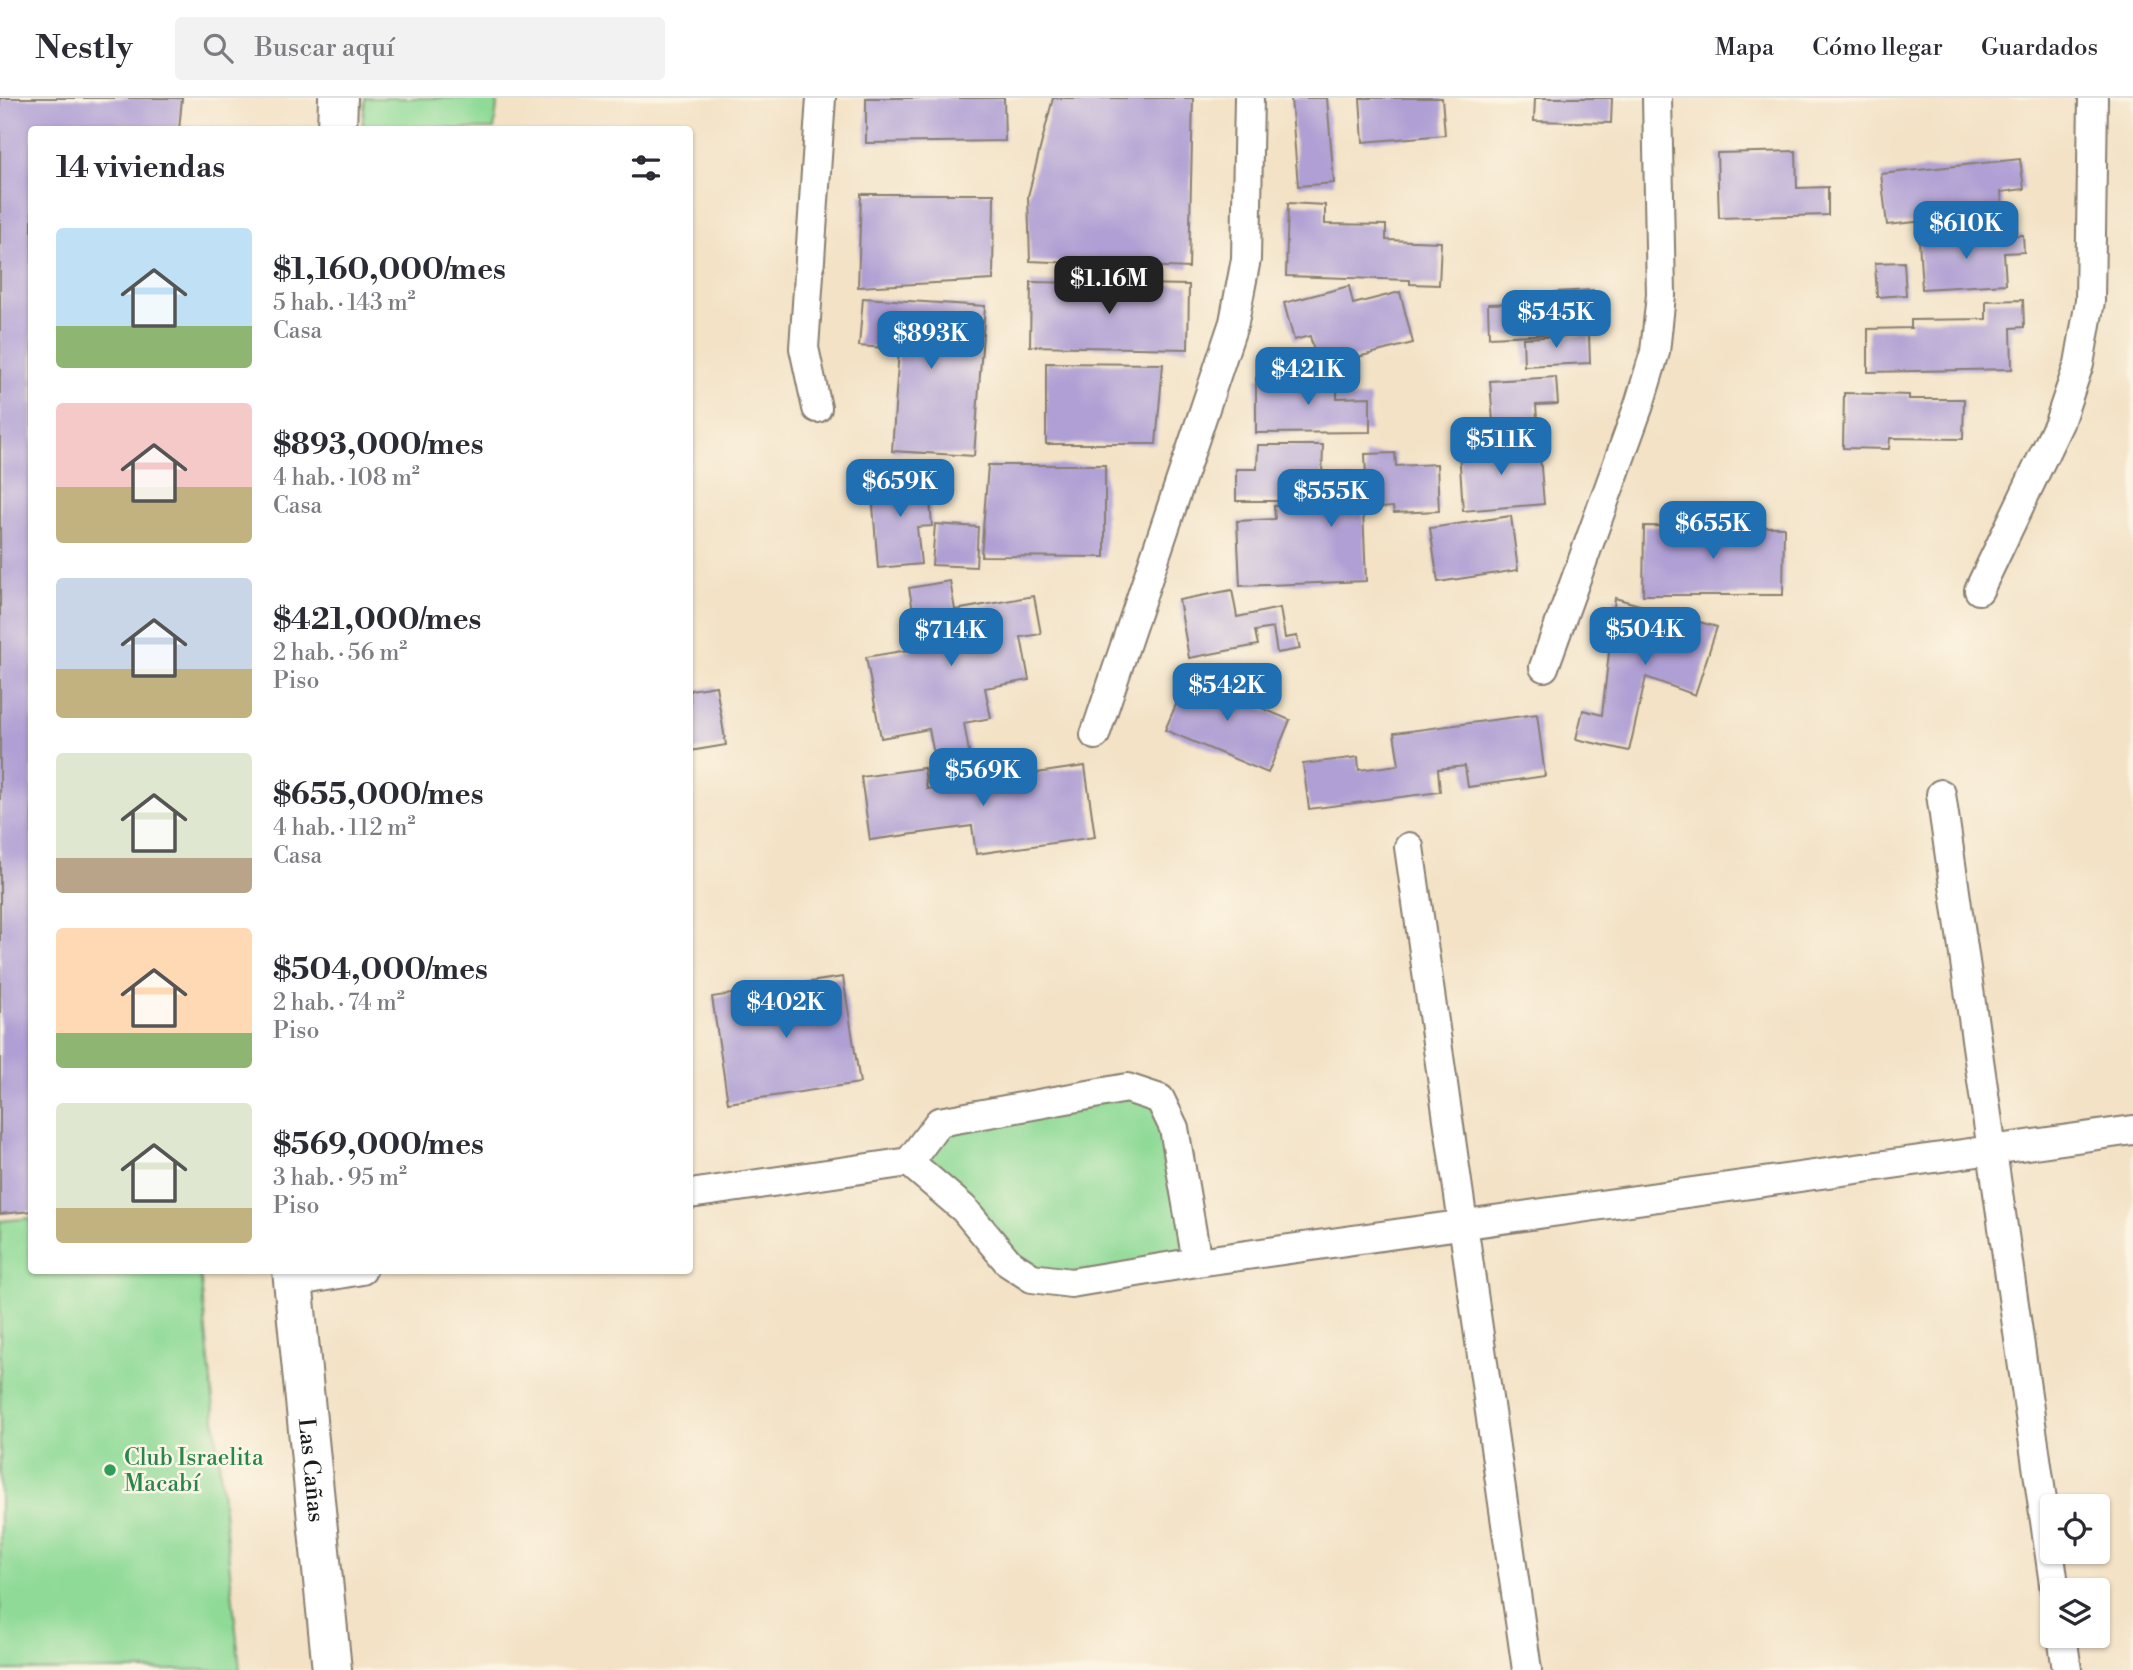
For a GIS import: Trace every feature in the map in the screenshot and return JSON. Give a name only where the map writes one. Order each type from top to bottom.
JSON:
[{"type":"main road","points":[[337,126],[338,98]]},
{"type":"main road","name":"Las Cañas","points":[[292,1276],[332,1670]]},
{"type":"street","points":[[817,408],[804,348],[821,98]]},
{"type":"street","points":[[1096,734],[1234,322],[1246,259],[1249,98]]},
{"type":"street","points":[[1544,667],[1639,405],[1655,352],[1661,295],[1657,98]]},
{"type":"street","points":[[1979,590],[2059,423],[2079,364],[2090,300],[2093,98]]},
{"type":"street","points":[[1941,794],[2053,1578]]},
{"type":"street","points":[[1409,847],[1527,1670]]},
{"type":"street","points":[[693,1194],[909,1162],[939,1122],[1127,1088],[1160,1099],[1174,1128],[1197,1262]]},
{"type":"street","points":[[909,1162],[964,1209],[1009,1263],[1032,1278],[1070,1283],[1197,1262],[2133,1130]]},
{"type":"street","points":[[292,1276],[315,1274]]},
{"type":"street","points":[[2064,1648],[2067,1670]]},
{"type":"green space","points":[[365,98],[498,98],[494,126],[362,126]]},
{"type":"green space","points":[[1127,1088],[1160,1099],[1197,1262],[1032,1278],[909,1162],[939,1122]]},
{"type":"green space","name":"Club Israelita Macabí","points":[[28,1218],[28,1274],[200,1274],[240,1670],[0,1670],[0,1221]]},
{"type":"building","points":[[0,98],[182,98],[179,126],[28,126],[28,1211],[0,1214]]},
{"type":"building","points":[[866,98],[1004,98],[1005,141],[866,143]]},
{"type":"building","points":[[1053,98],[1193,98],[1189,268],[1030,261],[1028,196]]},
{"type":"building","points":[[1291,98],[1327,98],[1334,183],[1298,186]]},
{"type":"building","points":[[1360,98],[1442,98],[1445,135],[1363,142]]},
{"type":"building","points":[[1535,98],[1612,98],[1611,123],[1534,121]]},
{"type":"building","points":[[1796,151],[1797,188],[1828,187],[1828,215],[1719,218],[1717,153]]},
{"type":"building","points":[[2020,159],[2024,189],[2001,192],[2003,213],[1887,225],[1881,174]]},
{"type":"building","points":[[861,194],[994,194],[993,280],[858,287]]},
{"type":"building","points":[[1288,203],[1325,205],[1325,224],[1386,225],[1386,240],[1441,242],[1439,285],[1410,284],[1410,280],[1286,276]]},
{"type":"building","points":[[2023,235],[2024,252],[2004,253],[2006,284],[1922,289],[1919,240]]},
{"type":"building","points":[[1904,262],[1906,295],[1877,297],[1875,263]]},
{"type":"building","points":[[1031,282],[1189,285],[1188,349],[1030,346]]},
{"type":"building","points":[[1349,286],[1353,304],[1400,292],[1413,343],[1318,367],[1310,336],[1294,340],[1284,303]]},
{"type":"building","points":[[1593,290],[1595,332],[1489,337],[1488,304],[1556,302],[1555,292]]},
{"type":"building","points":[[863,298],[985,306],[974,456],[892,451],[899,349],[859,346]]},
{"type":"building","points":[[2023,300],[2024,327],[2011,328],[2012,369],[1868,372],[1868,329],[1911,328],[1911,320],[1986,319],[1986,301]]},
{"type":"building","points":[[1589,335],[1590,363],[1524,366],[1523,338]]},
{"type":"building","points":[[1046,363],[1163,364],[1156,444],[1046,444]]},
{"type":"building","points":[[1337,377],[1337,398],[1370,397],[1370,432],[1256,433],[1256,378]]},
{"type":"building","points":[[1556,377],[1558,404],[1536,405],[1538,432],[1494,435],[1490,381]]},
{"type":"building","points":[[1844,393],[1909,395],[1909,399],[1964,399],[1963,439],[1890,438],[1889,449],[1843,448]]},
{"type":"building","points":[[1539,443],[1544,504],[1463,511],[1459,450]]},
{"type":"building","points":[[1258,445],[1323,445],[1322,478],[1353,478],[1353,501],[1236,501],[1236,469],[1257,469]]},
{"type":"building","points":[[1395,453],[1396,466],[1437,464],[1439,511],[1394,513],[1393,507],[1363,509],[1366,581],[1240,586],[1237,521],[1275,519],[1274,506],[1367,502],[1365,454]]},
{"type":"building","points":[[988,465],[1105,465],[1105,557],[981,556]]},
{"type":"building","points":[[928,476],[932,526],[917,527],[921,564],[878,568],[871,481]]},
{"type":"building","points":[[1511,516],[1518,570],[1438,582],[1430,528]]},
{"type":"building","points":[[935,524],[978,527],[976,567],[932,565]]},
{"type":"building","points":[[1644,526],[1784,527],[1783,595],[1643,595]]},
{"type":"building","points":[[950,581],[955,610],[1034,596],[1041,634],[1021,637],[1029,680],[985,688],[991,718],[964,723],[970,758],[936,765],[929,729],[881,738],[866,657],[920,648],[909,588]]},
{"type":"building","points":[[1232,590],[1237,617],[1280,608],[1285,638],[1297,636],[1300,649],[1277,653],[1273,628],[1255,631],[1258,645],[1189,658],[1179,600]]},
{"type":"building","points":[[1615,598],[1717,627],[1695,695],[1646,677],[1629,751],[1576,739],[1583,710],[1602,715]]},
{"type":"building","points":[[1190,672],[1254,699],[1252,704],[1290,720],[1268,773],[1165,730]]},
{"type":"building","points":[[716,686],[726,745],[693,750],[693,690]]},
{"type":"building","points":[[1537,714],[1545,776],[1468,787],[1465,766],[1438,769],[1440,792],[1309,809],[1303,764],[1358,757],[1359,770],[1399,765],[1394,733]]},
{"type":"building","points":[[1085,766],[1095,837],[976,854],[972,826],[870,840],[861,777],[924,768],[927,789]]},
{"type":"building","points":[[843,977],[860,1083],[728,1103],[712,997]]},
{"type":"place","name":"Club Israelita Macabí","points":[[110,1470]]}]
